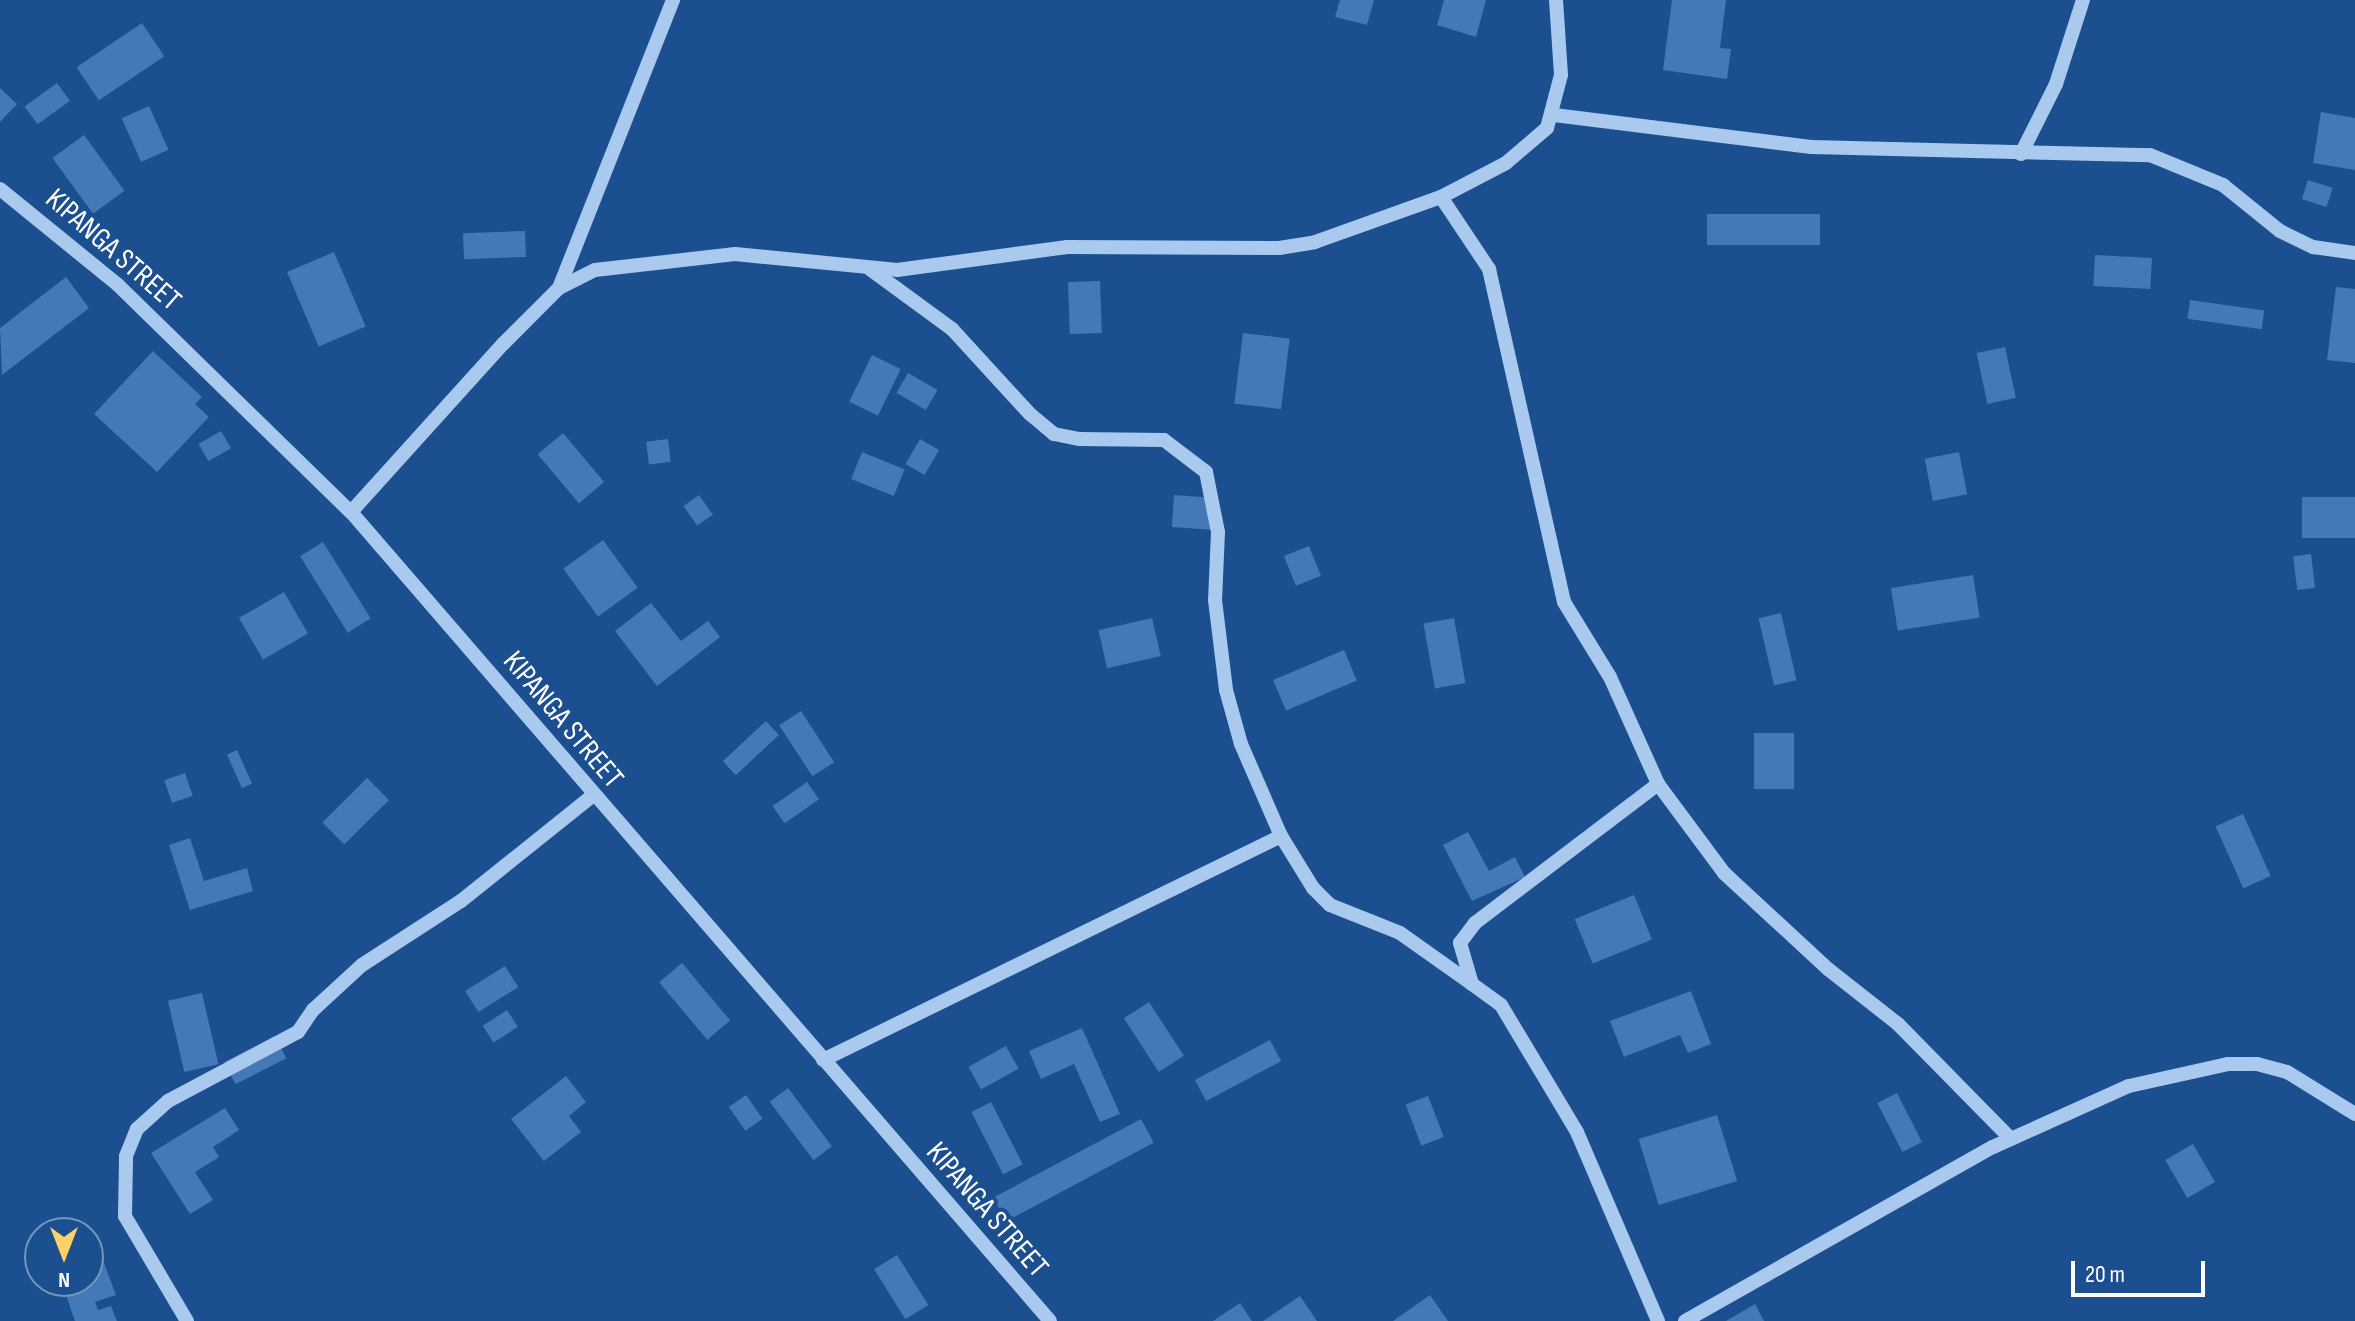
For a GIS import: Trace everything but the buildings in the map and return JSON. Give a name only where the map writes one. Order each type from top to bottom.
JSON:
[{"type":"street","points":[[559,288],[673,0]]},
{"type":"street","points":[[351,512],[559,288],[595,270],[702,255],[735,254],[870,269],[939,266],[1067,247],[1279,248],[1315,242],[1441,197],[1533,144],[1554,115],[1561,75],[1556,0]]},
{"type":"street","points":[[2021,154],[2056,84],[2083,0]]},
{"type":"street","points":[[1554,115],[1811,147],[2150,155],[2223,185],[2280,231],[2313,247],[2355,253]]},
{"type":"street","name":"KIPANGA STREET","points":[[0,189],[118,285],[351,512],[592,796],[1050,1321]]},
{"type":"street","points":[[1441,197],[1489,269],[1564,602],[1610,677],[1658,784],[1724,873],[1828,969],[1898,1024],[2011,1139]]},
{"type":"street","points":[[870,269],[952,329],[1030,414],[1054,434],[1079,439],[1164,440],[1206,472],[1218,532],[1215,600],[1226,690],[1241,744],[1281,836],[1313,888],[1330,905],[1400,933],[1501,1005],[1577,1132],[1658,1321]]},
{"type":"street","points":[[1472,984],[1460,949],[1463,935],[1658,784]]},
{"type":"street","points":[[187,1321],[125,1216],[126,1156],[137,1129],[168,1101],[298,1032],[313,1010],[362,965],[461,901],[592,796]]},
{"type":"street","points":[[823,1060],[1281,836]]},
{"type":"street","points":[[1685,1321],[2011,1139],[2129,1086],[2228,1064],[2287,1072],[2355,1114]]}]
